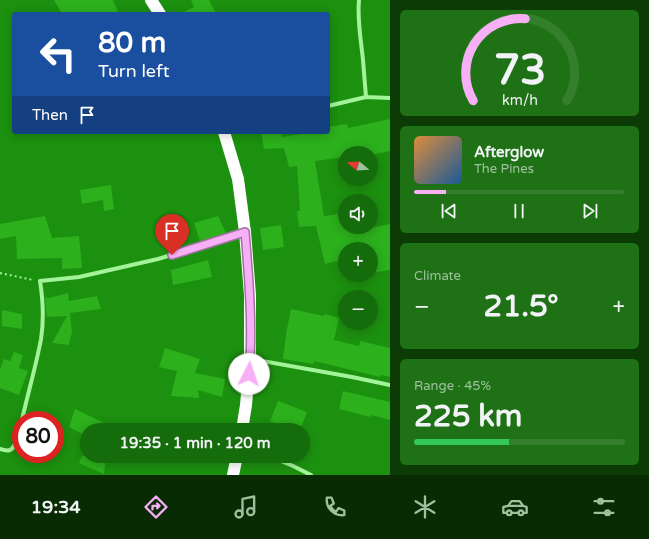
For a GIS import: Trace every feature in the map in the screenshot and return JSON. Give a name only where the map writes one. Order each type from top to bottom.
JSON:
[{"type":"highway","points":[[151,0],[159,12]]},
{"type":"highway","points":[[225,134],[238,179],[245,232],[250,295],[250,359],[243,423]]},
{"type":"highway","points":[[233,475],[236,463]]},
{"type":"street","points":[[359,0],[360,35],[366,97]]},
{"type":"street","points":[[330,106],[366,97],[390,98]]},
{"type":"street","points":[[23,411],[41,338],[43,315],[40,281],[79,277],[158,259],[245,232]]},
{"type":"street","points":[[250,359],[352,377],[390,386]]},
{"type":"street","points":[[0,449],[8,451],[12,448]]},
{"type":"street","points":[[286,463],[310,475]]},
{"type":"path","points":[[0,273],[40,281]]},
{"type":"building","points":[[54,0],[113,0],[118,12],[61,12]]},
{"type":"building","points":[[191,0],[209,0],[215,12],[184,12],[194,7]]},
{"type":"building","points":[[390,119],[390,151],[378,154],[378,146],[338,146],[338,158],[315,161],[324,216],[338,214],[338,234],[378,234],[378,227],[390,224],[390,270],[378,272],[378,242],[338,242],[338,261],[325,264],[316,226],[299,227],[297,211],[300,211],[297,166],[289,167],[284,148],[264,149],[261,134],[281,134],[282,137],[302,134],[330,134],[330,127],[347,124],[348,128]]},
{"type":"building","points":[[111,185],[114,209],[104,211],[103,200],[82,204],[80,190]]},
{"type":"building","points":[[45,216],[52,238],[79,236],[82,268],[62,269],[62,258],[17,259],[16,236],[0,239],[0,224]]},
{"type":"building","points":[[218,216],[226,233],[200,241],[194,223]]},
{"type":"building","points":[[281,225],[284,247],[263,250],[260,228]]},
{"type":"building","points":[[208,260],[212,277],[173,285],[171,270]]},
{"type":"building","points":[[68,293],[69,301],[97,296],[101,309],[70,313],[72,332],[69,345],[52,343],[67,316],[47,317],[45,297],[49,298]]},
{"type":"building","points":[[291,309],[324,316],[325,314],[338,318],[334,340],[359,346],[360,341],[390,348],[390,377],[381,375],[380,377],[314,361],[313,364],[283,359]]},
{"type":"building","points":[[2,310],[22,314],[22,329],[2,326]]},
{"type":"building","points":[[165,348],[200,359],[195,373],[225,379],[222,397],[198,390],[199,398],[171,396],[177,371],[159,367]]},
{"type":"building","points":[[14,352],[23,355],[19,368],[28,371],[19,395],[0,388],[0,370],[4,359],[10,361]]},
{"type":"building","points":[[343,391],[390,402],[390,420],[371,415],[370,417],[339,409]]},
{"type":"building","points":[[278,401],[307,412],[303,423],[275,423],[270,421]]},
{"type":"building","points":[[75,409],[104,423],[80,423],[80,432],[69,427]]},
{"type":"building","points":[[80,461],[80,463],[105,463],[104,474],[79,463]]},
{"type":"route","points":[[172,255],[245,232],[250,295],[249,374]]}]
